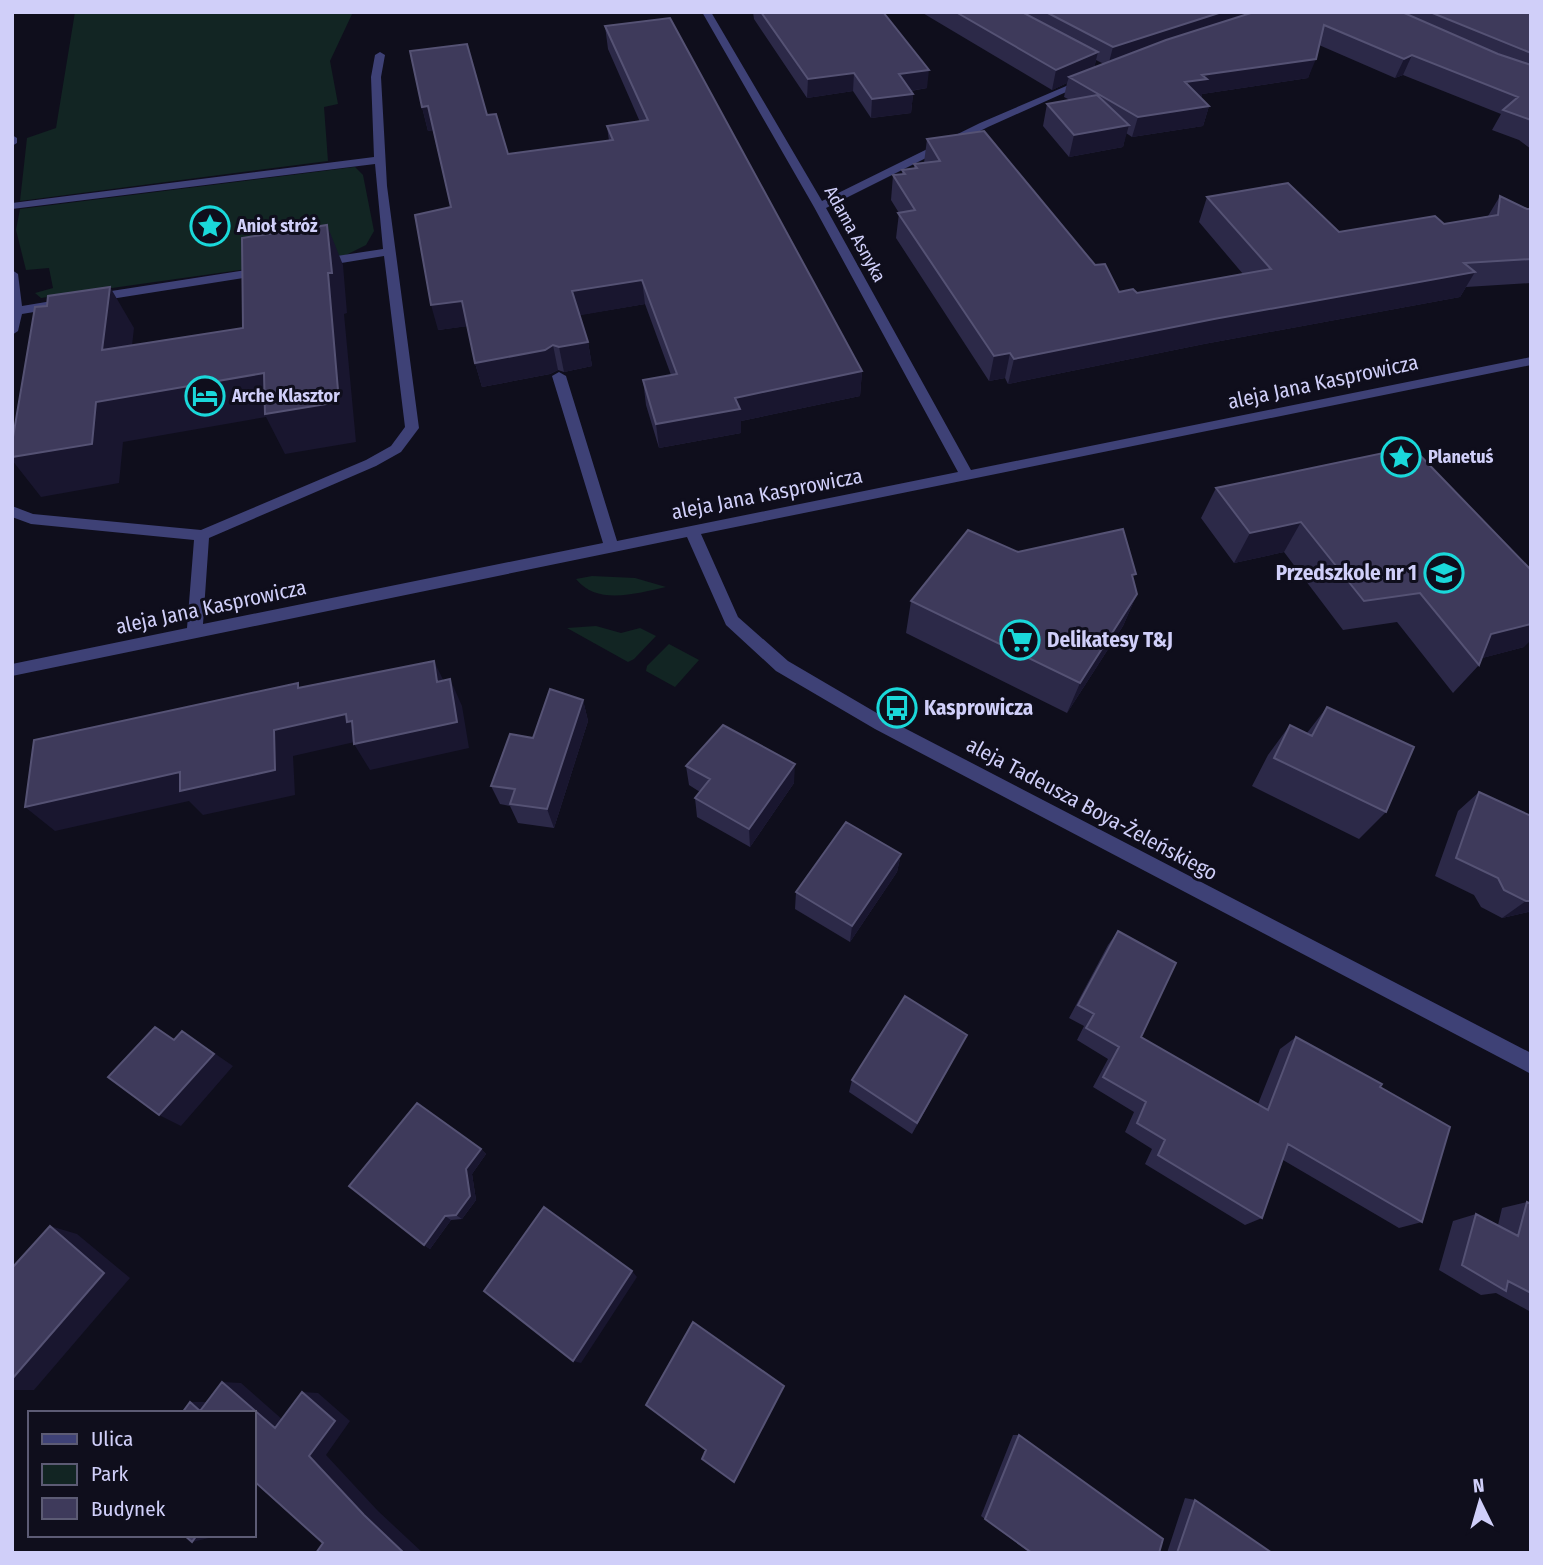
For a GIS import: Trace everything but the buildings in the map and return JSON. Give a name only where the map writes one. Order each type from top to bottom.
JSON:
[{"type":"street","name":"Adama Asnyka","points":[[706,12],[820,207],[967,476]]},
{"type":"street","points":[[12,511],[31,519],[201,535],[372,463],[396,449],[405,439],[412,428],[380,160],[376,77],[380,55]]},
{"type":"street","points":[[820,207],[984,124],[1098,77]]},
{"type":"street","points":[[12,206],[380,160]]},
{"type":"street","points":[[310,264],[390,252]]},
{"type":"street","points":[[16,311],[284,268]]},
{"type":"street","points":[[12,274],[16,311],[12,331]]},
{"type":"street","name":"aleja Jana Kasprowicza","points":[[12,670],[611,545],[967,476],[1531,361]]},
{"type":"street","points":[[559,376],[611,545]]},
{"type":"street","name":"aleja Tadeusza Boya-Żeleńskiego","points":[[692,531],[732,621],[774,659],[805,681],[918,743],[1531,1064]]},
{"type":"street","points":[[195,632],[201,535]]},
{"type":"green space","points":[[75,12],[353,12],[330,61],[338,104],[324,107],[328,161],[20,201],[27,138],[56,128]]},
{"type":"green space","points":[[355,167],[363,175],[374,231],[366,245],[346,255],[41,298],[35,293],[53,288],[49,268],[26,270],[16,230],[20,209]]},
{"type":"green space","points":[[592,576],[635,578],[666,587],[631,594],[606,595],[585,587],[576,579]]},
{"type":"green space","points":[[596,626],[621,633],[640,628],[656,636],[628,662],[567,628]]},
{"type":"green space","points":[[669,644],[699,660],[675,687],[646,671],[647,666]]},
{"type":"place","name":"Anioł stróż","points":[[210,226]]},
{"type":"place","name":"Arche Klasztor","points":[[205,396]]},
{"type":"place","name":"Planetuś","points":[[1401,457]]},
{"type":"place","name":"Przedszkole nr 1","points":[[1444,573]]},
{"type":"place","name":"Delikatesy T&J","points":[[1020,640]]},
{"type":"place","name":"Kasprowicza","points":[[897,708]]}]
